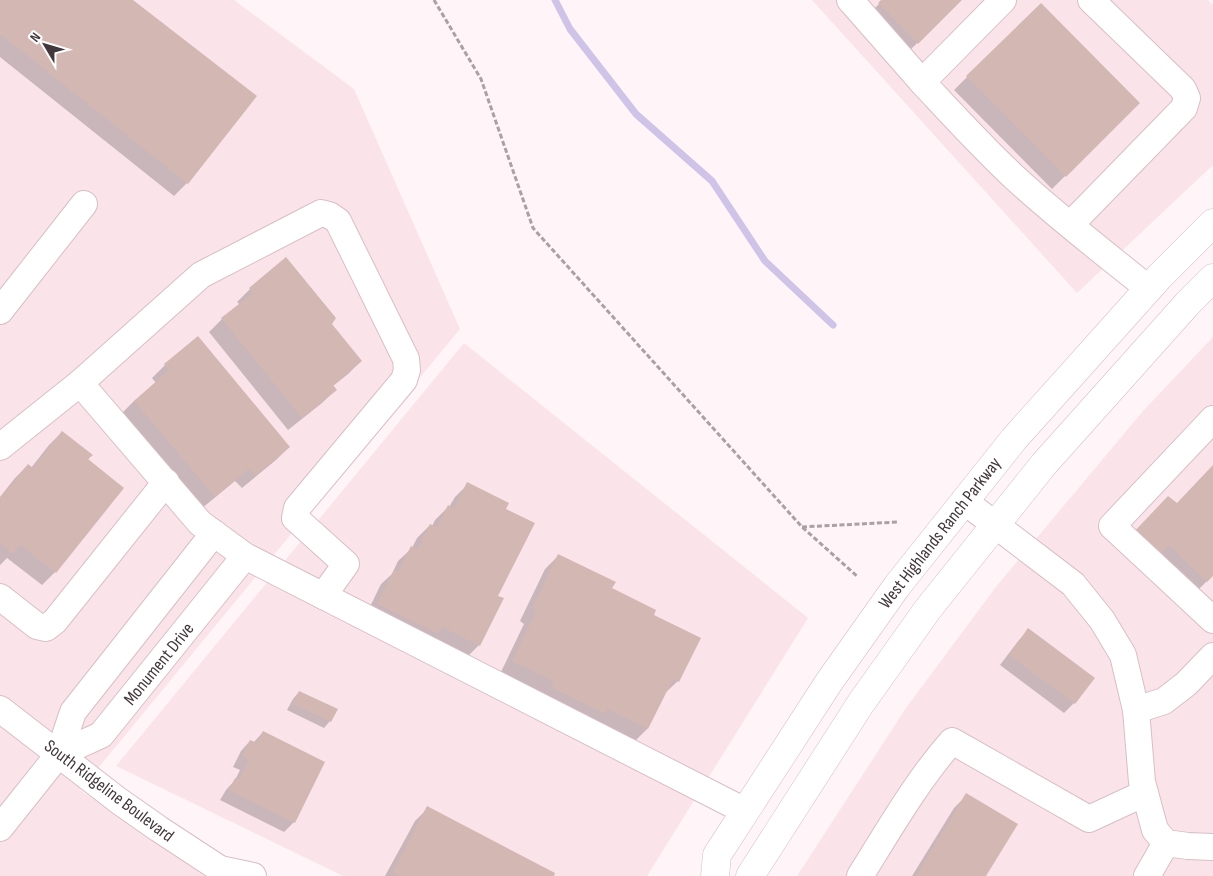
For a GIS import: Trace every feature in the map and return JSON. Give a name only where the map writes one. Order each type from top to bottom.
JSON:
[{"type":"main road","name":"West Highlands Ranch Parkway","points":[[715,876],[717,855],[829,682],[897,586],[1014,439],[1149,289],[1213,223]]},
{"type":"main road","points":[[750,876],[861,703],[928,609],[1044,464],[1181,310],[1213,279]]},
{"type":"street","points":[[850,0],[922,82],[973,137],[1013,176],[1149,289]]},
{"type":"street","points":[[922,82],[1003,0]]},
{"type":"street","points":[[1070,225],[1184,108],[1187,98],[1183,89],[1091,0]]},
{"type":"street","points":[[0,311],[84,204]]},
{"type":"street","points":[[0,447],[80,383],[201,275],[321,213],[329,215],[338,221],[406,359],[408,370],[404,380],[297,508],[295,518],[346,564],[323,596]]},
{"type":"street","points":[[80,383],[200,523],[245,556],[745,812]]},
{"type":"street","points":[[1213,419],[1112,526],[1213,620]]},
{"type":"street","points":[[0,598],[37,626],[46,628],[55,621],[166,482]]},
{"type":"street","points":[[964,501],[1073,584],[1102,620],[1123,655],[1136,710],[1142,782],[1155,830],[1166,843],[1213,847]]},
{"type":"street","name":"Monument Drive","points":[[0,828],[59,754],[73,712],[214,533]]},
{"type":"street","name":"Monument Drive","points":[[59,754],[101,735],[245,556]]},
{"type":"street","points":[[1136,710],[1164,701],[1186,684],[1213,656]]},
{"type":"street","name":"South Ridgeline Boulevard","points":[[0,709],[137,814],[223,872],[252,876]]},
{"type":"street","points":[[860,876],[933,763],[952,741],[1089,819],[1145,793]]},
{"type":"street","points":[[1147,876],[1166,843]]},
{"type":"path","points":[[434,0],[481,79],[533,228],[802,528],[858,577]]},
{"type":"path","points":[[802,528],[898,522]]},
{"type":"shaded area","points":[[0,0],[234,0],[354,89],[460,329],[80,790],[209,876],[0,876]]},
{"type":"shaded area","points":[[812,0],[1208,0],[1213,5],[1213,165],[1077,293]]},
{"type":"shaded area","points":[[1213,337],[1213,876],[797,876],[906,708],[995,588],[1143,411]]},
{"type":"shaded area","points":[[464,343],[808,618],[647,876],[343,876],[116,766]]},
{"type":"building","points":[[0,0],[133,0],[257,96],[188,184],[0,34]]},
{"type":"building","points":[[881,0],[962,0],[918,44],[878,3]]},
{"type":"building","points":[[1041,3],[1140,103],[1066,177],[966,76]]},
{"type":"building","points":[[286,257],[336,318],[332,324],[362,361],[333,385],[337,390],[302,418],[221,318],[253,293],[249,288]]},
{"type":"building","points":[[198,336],[290,447],[255,476],[249,469],[215,497],[134,401],[169,370],[164,364]]},
{"type":"building","points":[[62,431],[93,455],[88,459],[124,488],[56,573],[20,545],[13,554],[0,544],[0,498],[28,464],[33,468]]},
{"type":"building","points":[[1213,465],[1213,576],[1207,582],[1169,545],[1155,559],[1131,535],[1168,496],[1177,503]]},
{"type":"building","points":[[467,482],[509,503],[506,509],[535,523],[498,596],[504,598],[480,646],[442,627],[439,634],[377,604],[394,570],[398,572],[411,546],[417,549],[430,524],[437,527],[448,505],[454,509]]},
{"type":"building","points":[[558,554],[616,582],[612,588],[656,610],[654,615],[701,638],[679,682],[673,679],[648,729],[607,709],[605,714],[551,687],[554,682],[512,661],[536,611],[532,608]]},
{"type":"building","points":[[1028,628],[1095,678],[1075,704],[1009,655]]},
{"type":"building","points":[[299,691],[338,709],[331,722],[293,704]]},
{"type":"building","points":[[263,731],[325,762],[295,823],[229,790],[235,778],[239,780],[249,760],[242,756],[250,740],[257,743]]},
{"type":"building","points":[[966,793],[1018,824],[986,876],[916,876]]},
{"type":"building","points":[[427,806],[555,873],[554,876],[399,876],[392,873]]},
{"type":"waterway","points":[[555,0],[570,29],[636,114],[712,181],[765,261],[833,325]]}]
